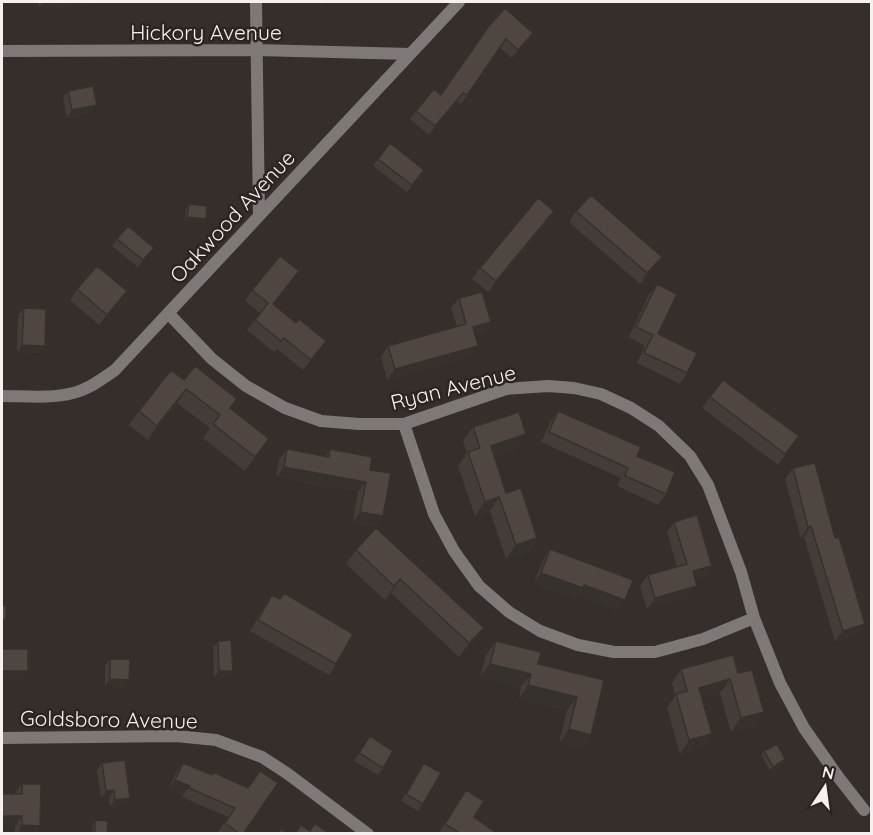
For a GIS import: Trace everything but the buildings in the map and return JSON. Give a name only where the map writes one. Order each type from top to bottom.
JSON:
[{"type":"street","points":[[256,2],[259,215]]},
{"type":"street","name":"Oakwood Avenue","points":[[2,396],[73,393],[91,386],[115,370],[459,2]]},
{"type":"street","name":"Hickory Avenue","points":[[2,51],[257,51],[410,54]]},
{"type":"street","name":"Ryan Avenue","points":[[168,312],[213,359],[246,386],[285,408],[321,421],[404,424],[506,389],[548,386],[574,388],[601,394],[631,408],[659,426],[690,456],[708,485],[741,572],[754,618],[780,683],[804,728],[864,810]]},
{"type":"street","points":[[404,424],[434,514],[454,551],[478,586],[509,612],[540,631],[578,645],[614,652],[655,652],[703,639],[754,618]]},
{"type":"street","name":"Goldsboro Avenue","points":[[2,738],[176,736],[216,740],[262,757],[368,834]]}]
